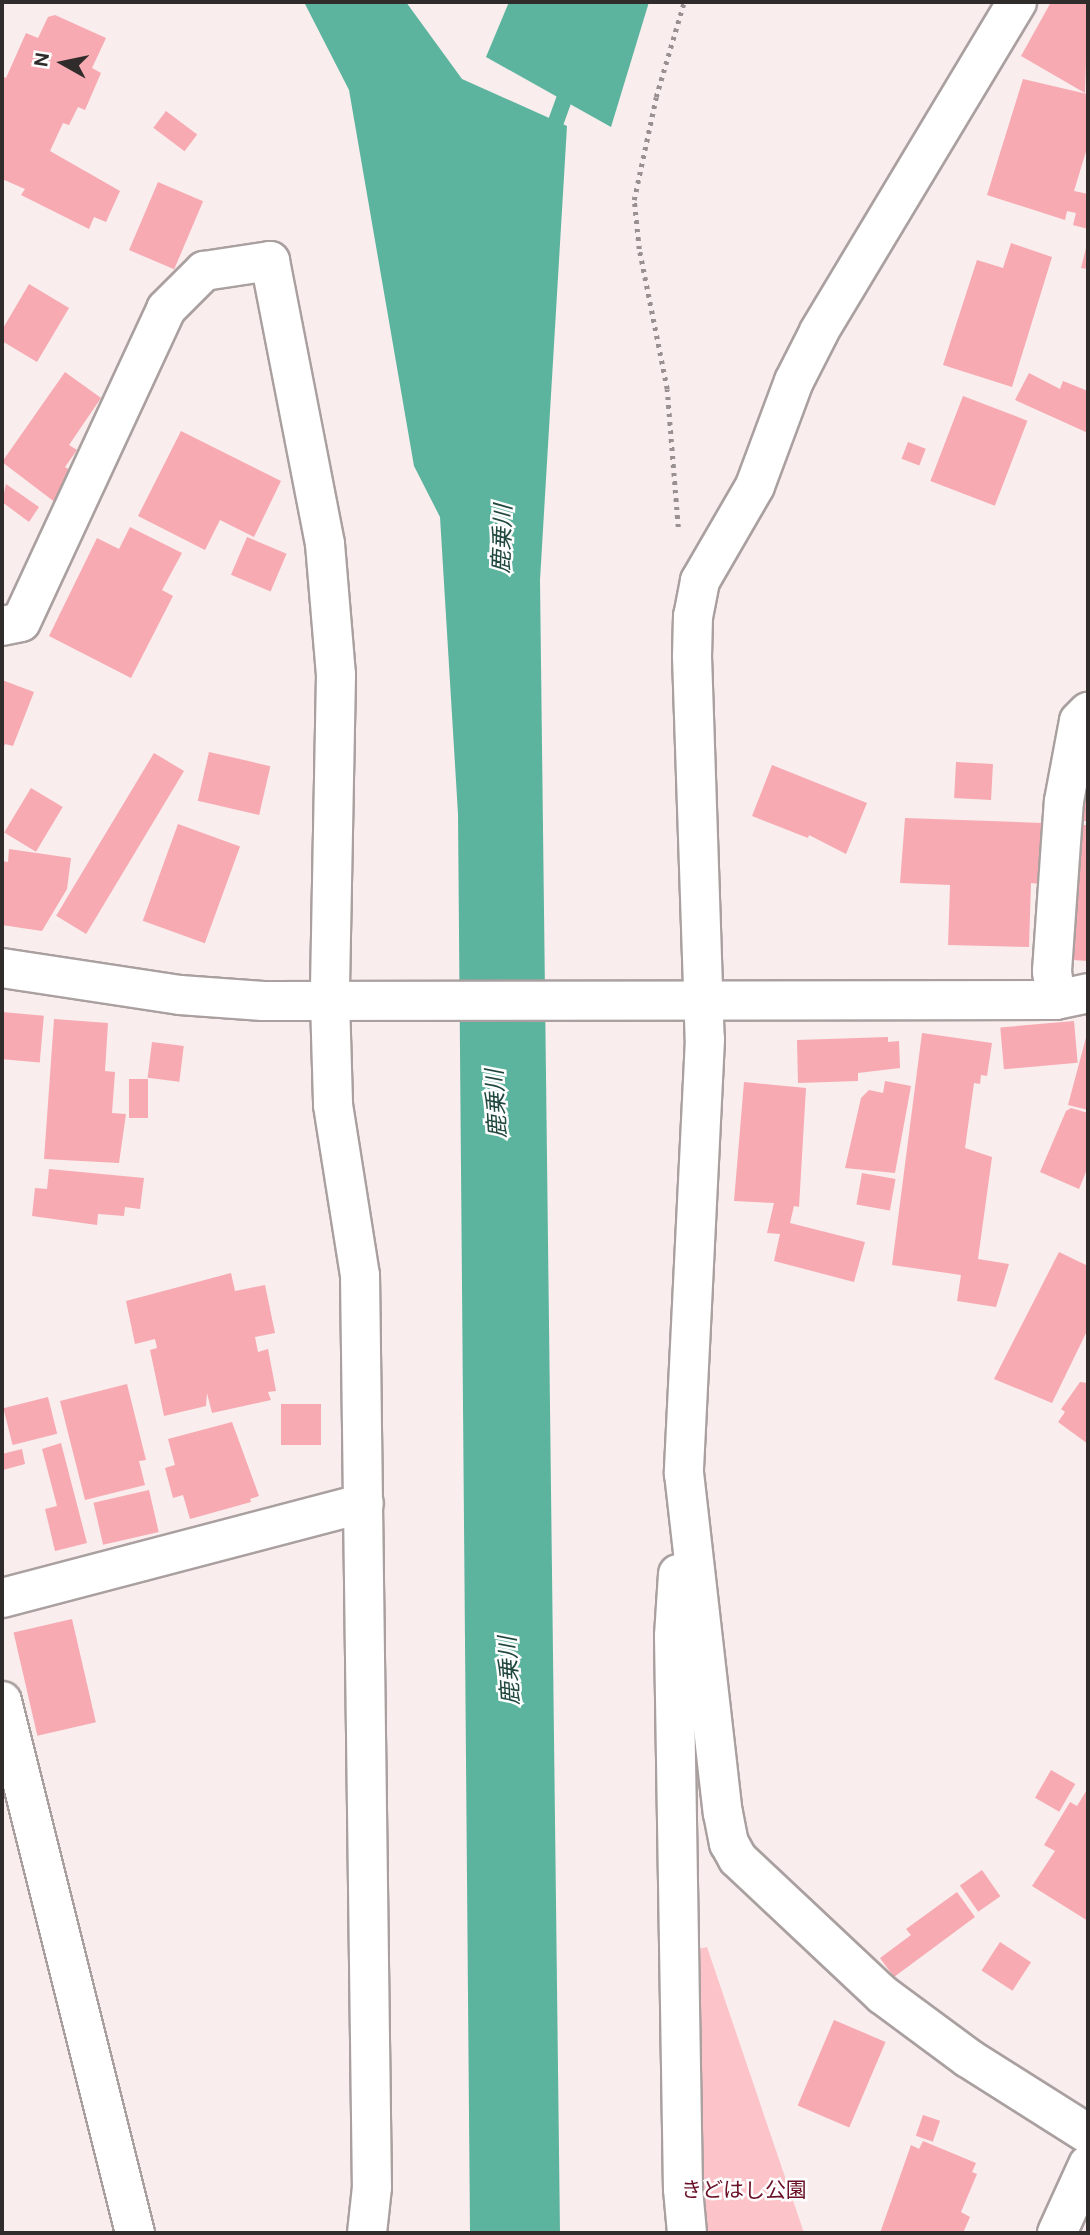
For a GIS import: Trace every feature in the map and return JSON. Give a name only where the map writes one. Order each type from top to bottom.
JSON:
[{"type":"street","points":[[687,2233],[683,2189],[674,1636],[705,1039],[701,1000],[693,617],[700,581],[755,486],[794,381],[819,332],[1017,2]]},
{"type":"street","points":[[2,626],[20,622],[166,309],[204,271],[270,261],[325,544],[335,662],[347,1002],[334,1105],[360,1275],[372,2187],[367,2233]]},
{"type":"street","points":[[1072,997],[1052,971],[1064,801],[1079,721],[1088,712]]},
{"type":"street","points":[[2,968],[180,995],[347,1002],[1072,997]]},
{"type":"street","points":[[684,1473],[723,1813],[729,1843],[738,1859],[883,1995],[968,2058],[1088,2134]]},
{"type":"street","points":[[2,1598],[364,1503]]},
{"type":"street","points":[[2,1701],[13,1787],[135,2233]]},
{"type":"street","points":[[1057,2233],[1088,2165]]},
{"type":"path","points":[[684,2],[656,97],[634,200],[639,249],[667,389],[678,544],[700,581]]},
{"type":"green space","name":"きどはし公園","points":[[707,1947],[804,2233],[705,2233],[700,2200],[694,1950]]},
{"type":"water","name":"鹿乗川","points":[[304,2],[406,2],[462,79],[567,126],[540,580],[560,2233],[470,2233],[458,814],[440,517],[414,466],[349,90]]},
{"type":"water","points":[[509,2],[649,2],[611,127],[486,57]]},
{"type":"building","points":[[1051,2],[1088,2],[1085,93],[1021,56]]},
{"type":"building","points":[[55,15],[106,38],[92,68],[101,73],[85,110],[78,107],[69,125],[63,123],[50,151],[120,191],[106,222],[94,217],[89,229],[21,195],[25,189],[2,179],[2,76],[6,78],[26,33],[38,38],[48,17]]},
{"type":"building","points":[[1023,79],[1087,94],[1088,145],[1074,191],[1088,194],[1088,229],[1073,225],[1076,213],[1067,211],[1065,220],[987,195]]},
{"type":"building","points":[[166,111],[197,134],[185,151],[153,128]]},
{"type":"building","points":[[158,182],[203,201],[174,269],[129,250]]},
{"type":"building","points":[[1011,243],[1052,257],[1012,387],[943,365],[977,260],[1003,268]]},
{"type":"building","points":[[1088,244],[1088,269],[1081,268]]},
{"type":"building","points":[[29,284],[69,308],[37,362],[2,341],[2,330]]},
{"type":"building","points":[[65,372],[101,398],[69,445],[77,450],[65,467],[76,474],[56,503],[2,462]]},
{"type":"building","points":[[1029,373],[1060,389],[1063,381],[1088,391],[1088,433],[1015,400]]},
{"type":"building","points":[[963,396],[1027,421],[995,506],[930,481]]},
{"type":"building","points":[[181,431],[281,481],[254,537],[220,520],[205,550],[138,516]]},
{"type":"building","points":[[908,442],[926,449],[919,466],[902,459]]},
{"type":"building","points":[[6,484],[39,507],[29,522],[2,502]]},
{"type":"building","points":[[130,527],[182,553],[162,590],[173,596],[131,678],[49,636],[97,538],[119,549]]},
{"type":"building","points":[[247,537],[287,554],[271,592],[231,575]]},
{"type":"building","points":[[2,680],[34,692],[13,746],[5,744],[2,751]]},
{"type":"building","points":[[1088,734],[1088,821],[1081,821]]},
{"type":"building","points":[[209,752],[270,766],[259,815],[198,801]]},
{"type":"building","points":[[154,753],[184,771],[86,934],[56,916]]},
{"type":"building","points":[[956,762],[993,764],[991,800],[954,798]]},
{"type":"building","points":[[772,765],[867,803],[846,854],[809,835],[808,838],[752,816]]},
{"type":"building","points":[[31,788],[63,807],[36,852],[4,833]]},
{"type":"building","points":[[905,818],[1042,823],[1040,884],[1031,883],[1029,947],[948,945],[950,885],[900,883]]},
{"type":"building","points":[[178,824],[240,847],[205,943],[143,921]]},
{"type":"building","points":[[1075,825],[1088,825],[1088,961],[1072,960]]},
{"type":"building","points":[[9,849],[71,858],[67,889],[42,931],[2,925],[2,861],[8,862]]},
{"type":"building","points":[[2,1012],[44,1016],[40,1062],[2,1059]]},
{"type":"building","points":[[54,1019],[108,1023],[105,1071],[115,1072],[112,1113],[126,1114],[119,1163],[44,1159]]},
{"type":"building","points":[[1074,1021],[1078,1063],[1004,1069],[1000,1027]]},
{"type":"building","points":[[1088,1030],[1088,1110],[1068,1105]]},
{"type":"building","points":[[922,1033],[992,1043],[987,1076],[981,1075],[980,1084],[974,1083],[965,1148],[992,1157],[978,1259],[1009,1264],[996,1307],[957,1301],[961,1275],[892,1265]]},
{"type":"building","points":[[888,1037],[888,1042],[899,1041],[900,1068],[858,1073],[858,1081],[798,1083],[797,1040]]},
{"type":"building","points":[[152,1042],[184,1046],[179,1082],[148,1078]]},
{"type":"building","points":[[129,1079],[148,1079],[148,1118],[129,1118]]},
{"type":"building","points":[[885,1081],[911,1086],[895,1173],[845,1168],[861,1098],[869,1090],[883,1093]]},
{"type":"building","points":[[744,1082],[806,1088],[799,1207],[794,1206],[790,1223],[865,1242],[854,1282],[774,1261],[780,1234],[767,1233],[774,1203],[734,1201]]},
{"type":"building","points":[[1071,1108],[1088,1113],[1088,1167],[1079,1189],[1040,1172],[1066,1111]]},
{"type":"building","points":[[49,1169],[144,1178],[140,1209],[125,1207],[124,1216],[98,1214],[97,1225],[32,1216],[35,1188],[47,1189]]},
{"type":"building","points":[[862,1173],[895,1179],[890,1210],[856,1205]]},
{"type":"building","points":[[1059,1252],[1088,1266],[1088,1329],[1052,1403],[994,1379]]},
{"type":"building","points":[[231,1273],[235,1291],[265,1285],[275,1333],[255,1337],[258,1352],[268,1349],[276,1391],[268,1392],[271,1400],[212,1413],[207,1393],[206,1406],[164,1416],[150,1350],[157,1348],[155,1339],[135,1344],[126,1301]]},
{"type":"building","points":[[1080,1382],[1088,1383],[1088,1444],[1058,1422],[1065,1412],[1061,1409]]},
{"type":"building","points":[[127,1384],[146,1460],[139,1461],[145,1485],[85,1500],[60,1401]]},
{"type":"building","points":[[48,1397],[57,1434],[13,1445],[3,1408]]},
{"type":"building","points":[[281,1404],[321,1404],[321,1445],[281,1445]]},
{"type":"building","points":[[232,1422],[259,1496],[250,1499],[251,1502],[190,1519],[183,1495],[173,1498],[165,1468],[175,1465],[168,1439]]},
{"type":"building","points":[[61,1443],[87,1543],[55,1551],[45,1509],[57,1506],[42,1449]]},
{"type":"building","points":[[22,1449],[25,1464],[3,1470],[2,1454]]},
{"type":"building","points":[[149,1490],[159,1532],[103,1545],[93,1503]]},
{"type":"building","points":[[72,1619],[96,1722],[37,1736],[14,1632]]},
{"type":"building","points":[[1051,1770],[1075,1784],[1059,1812],[1035,1798]]},
{"type":"building","points":[[1088,1788],[1088,1921],[1032,1886],[1055,1851],[1044,1845],[1070,1802],[1077,1806]]},
{"type":"building","points":[[982,1870],[1000,1896],[978,1912],[960,1885]]},
{"type":"building","points":[[957,1892],[975,1917],[894,1977],[880,1958],[911,1935],[906,1929]]},
{"type":"building","points":[[1000,1942],[1031,1962],[1013,1991],[981,1971]]},
{"type":"building","points":[[834,2020],[886,2042],[849,2127],[798,2106]]},
{"type":"building","points":[[923,2115],[940,2121],[933,2142],[916,2136]]},
{"type":"building","points":[[923,2141],[976,2163],[972,2172],[977,2174],[961,2212],[970,2217],[963,2233],[880,2233],[911,2145],[919,2149]]},
{"type":"waterway","points":[[549,141],[571,80]]}]
